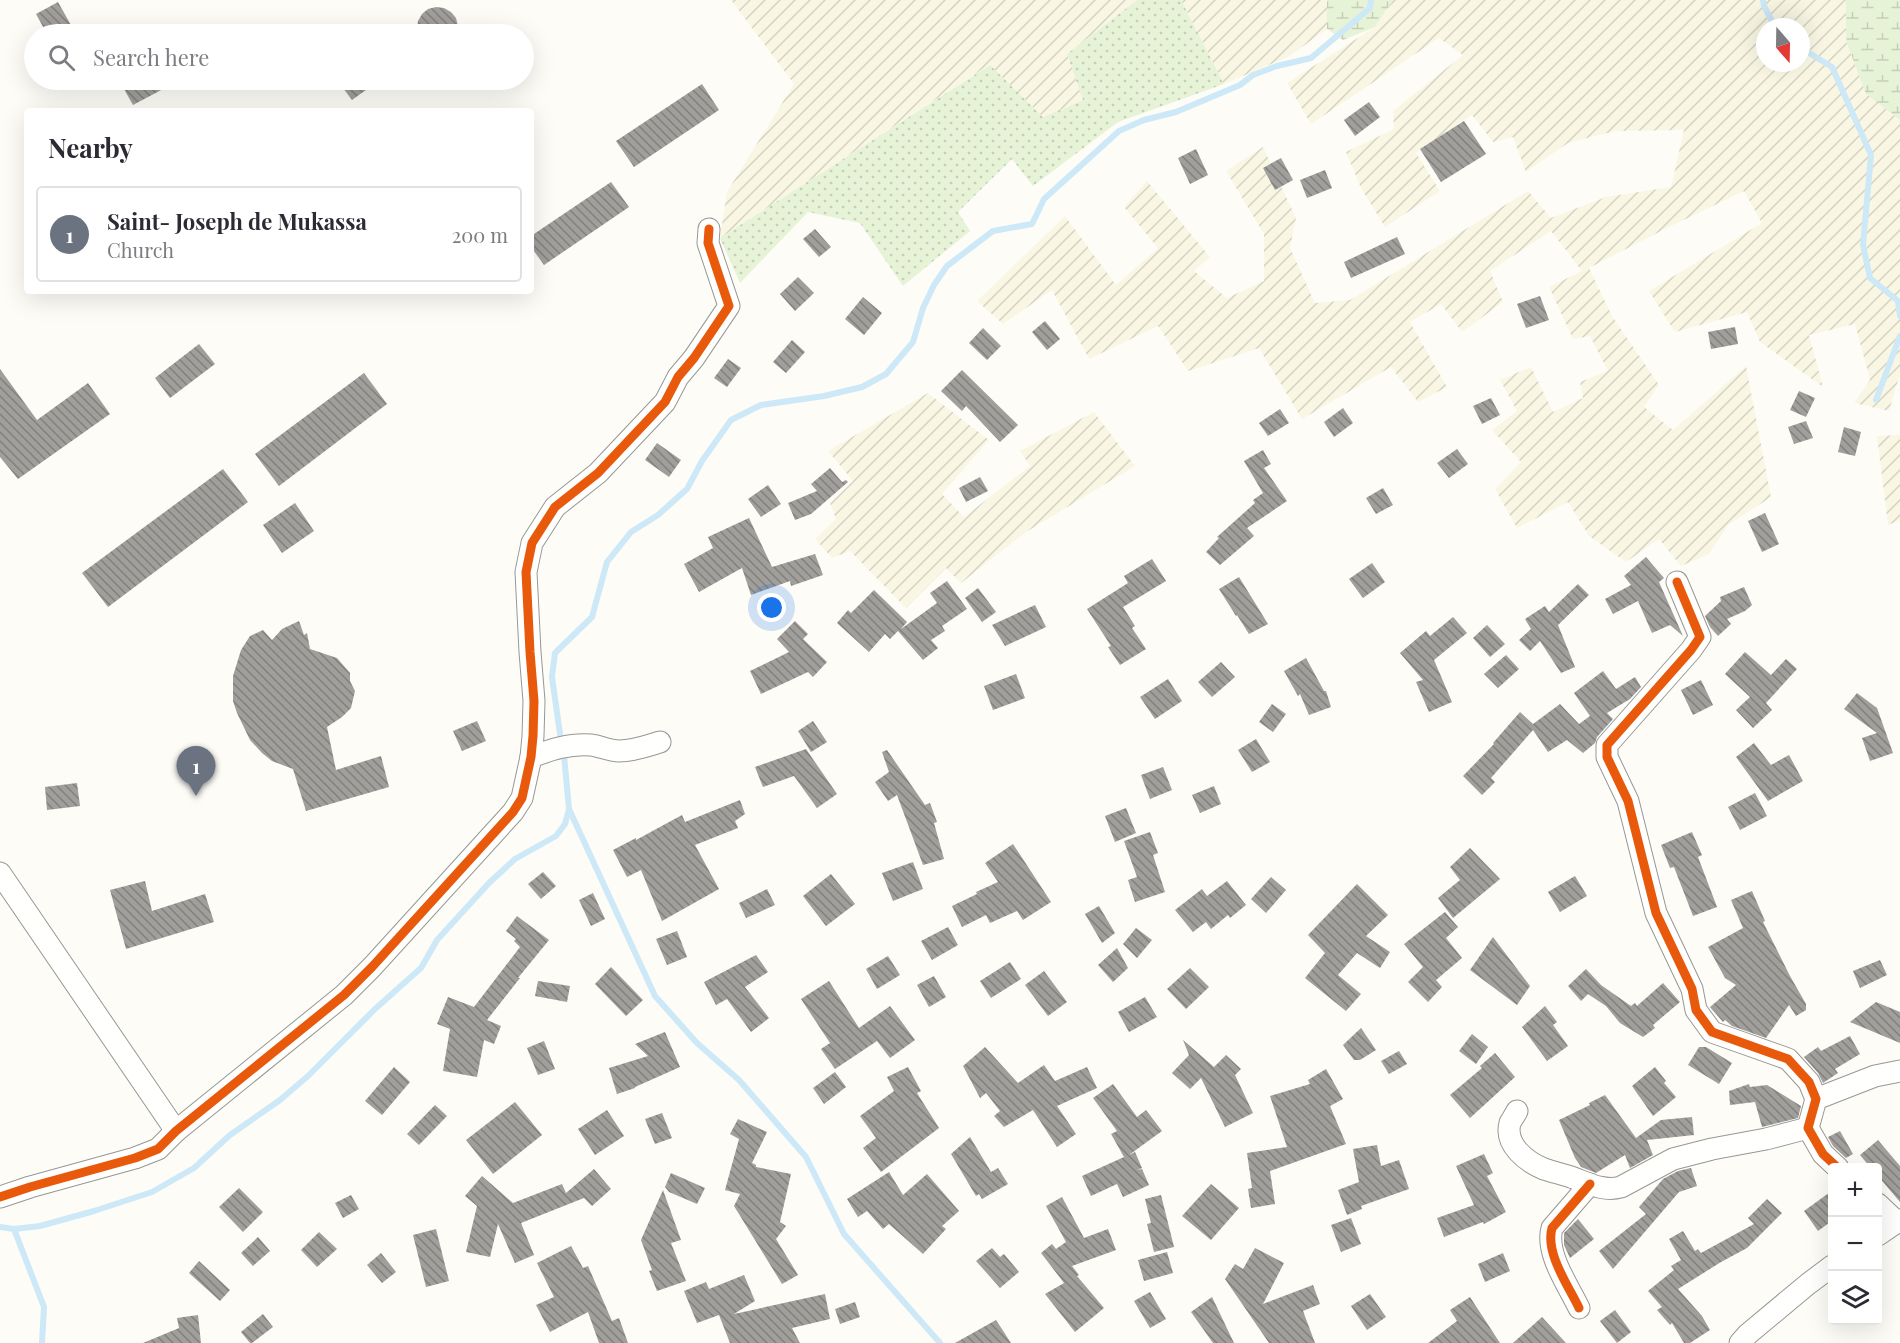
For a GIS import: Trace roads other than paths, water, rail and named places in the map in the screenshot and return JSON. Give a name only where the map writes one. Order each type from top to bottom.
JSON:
[{"type":"street","points":[[0,1197],[135,1158],[158,1149],[176,1131],[344,995],[513,812],[522,798],[531,757],[534,701],[526,572],[532,543],[555,507],[598,473],[665,402],[678,377],[694,358],[729,306],[708,243],[709,229]]},
{"type":"street","points":[[1677,582],[1700,637],[1607,745],[1607,757],[1628,801],[1656,913],[1692,989],[1696,1010],[1712,1032],[1788,1059],[1809,1083],[1816,1099],[1808,1128],[1823,1154],[1833,1163]]},
{"type":"street","points":[[531,757],[557,748],[590,745],[618,751],[660,742]]},
{"type":"street","points":[[0,873],[176,1131]]},
{"type":"street","points":[[1816,1099],[1875,1076],[1900,1071]]},
{"type":"street","points":[[1517,1111],[1509,1125],[1512,1143],[1525,1160],[1590,1185],[1612,1190],[1672,1159],[1808,1128]]},
{"type":"street","points":[[1579,1308],[1551,1251],[1549,1236],[1552,1228],[1590,1185]]},
{"type":"street","points":[[1882,1207],[1898,1221],[1882,1232]]},
{"type":"street","points":[[1740,1343],[1828,1270]]},
{"type":"waterway","points":[[561,741],[552,677],[555,653],[592,617],[607,562],[631,532],[658,515],[687,489],[702,461],[731,420],[761,405],[824,396],[862,387],[886,374],[913,342],[923,308],[934,285],[947,266],[993,231],[1032,224],[1044,199],[1119,131],[1144,120],[1176,112],[1240,85],[1253,75],[1277,66],[1311,58],[1370,8],[1371,0]]},
{"type":"waterway","points":[[1763,0],[1770,18]]},
{"type":"waterway","points":[[1810,54],[1832,67],[1871,155],[1863,245],[1870,278],[1898,301],[1900,316]]},
{"type":"waterway","points":[[1876,400],[1900,336]]},
{"type":"waterway","points":[[0,1227],[14,1229],[40,1226],[152,1192],[194,1168],[230,1135],[280,1100],[421,968],[437,940],[489,883],[515,859],[556,836],[565,824],[569,809],[564,755]]},
{"type":"waterway","points":[[569,809],[655,996],[697,1043],[739,1080],[806,1157],[844,1234],[940,1343]]},
{"type":"waterway","points":[[14,1229],[44,1307],[42,1343]]},
{"type":"place","name":"Saint- Joseph de Mukassa","points":[[196,796]]}]
